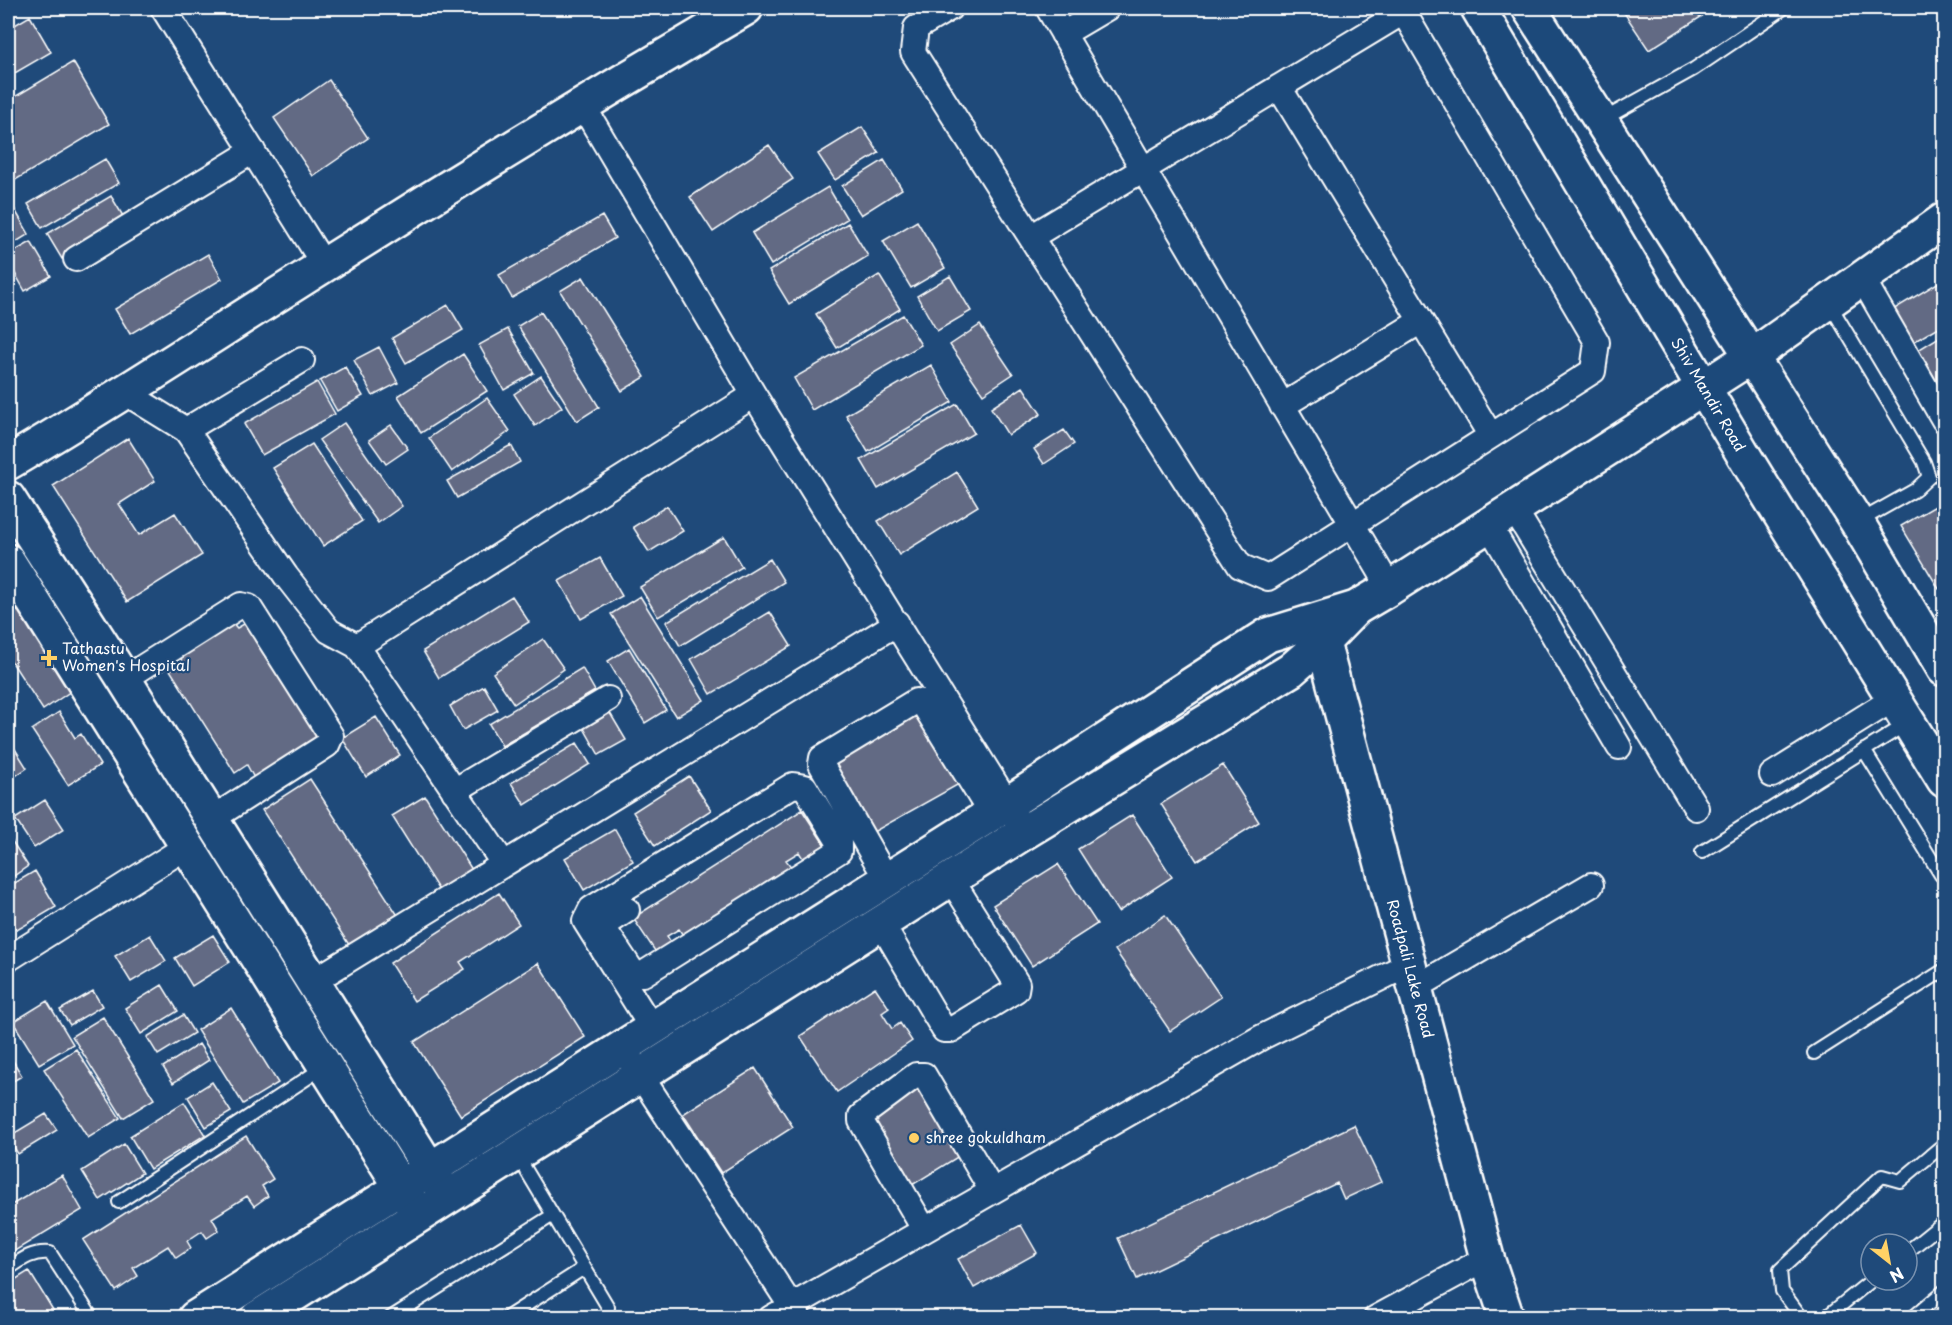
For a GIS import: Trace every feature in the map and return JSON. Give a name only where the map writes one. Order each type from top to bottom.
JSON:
[{"type":"street","points":[[163,8],[324,265]]},
{"type":"street","points":[[8,463],[126,393],[324,265],[582,104],[746,8]]},
{"type":"street","points":[[950,8],[916,28],[913,52],[1030,237],[1240,566],[1268,578],[1593,371],[1597,342],[1405,9],[1030,237]]},
{"type":"street","points":[[1048,8],[1390,588]]},
{"type":"street","points":[[1063,34],[1107,8]]},
{"type":"street","name":"Shiv Mandir Road","points":[[1478,8],[1704,387],[1944,780]]},
{"type":"street","points":[[1529,8],[1857,522],[1944,669]]},
{"type":"street","points":[[1279,87],[1491,436]]},
{"type":"street","points":[[582,104],[754,395],[897,623],[999,809]]},
{"type":"street","points":[[76,259],[253,151]]},
{"type":"street","points":[[257,1317],[1025,832],[1291,670],[1320,631],[1751,357],[1862,278],[1941,230]]},
{"type":"street","points":[[1862,278],[1944,420]]},
{"type":"street","points":[[1282,406],[1421,321]]},
{"type":"street","points":[[186,430],[302,360]]},
{"type":"street","points":[[126,393],[186,430],[286,576],[329,632],[357,646],[503,862]]},
{"type":"street","points":[[357,646],[754,395]]},
{"type":"street","points":[[8,498],[124,679],[447,1197]]},
{"type":"street","points":[[1501,517],[1619,747]]},
{"type":"street","points":[[1501,517],[1696,808]]},
{"type":"street","points":[[8,561],[419,1215]]},
{"type":"street","points":[[124,679],[241,604],[249,607],[331,735],[327,745],[210,820]]},
{"type":"street","points":[[312,982],[503,862],[897,623]]},
{"type":"street","points":[[195,1317],[999,809],[1268,635],[1320,631]]},
{"type":"street","name":"Roadpali Lake Road","points":[[1320,631],[1487,1258],[1507,1317]]},
{"type":"street","points":[[454,791],[608,699]]},
{"type":"street","points":[[887,880],[821,764],[822,758],[916,701],[922,702],[999,809],[1025,832]]},
{"type":"street","points":[[1772,775],[1902,710]]},
{"type":"street","points":[[627,910],[606,924],[606,932],[634,974],[643,974],[839,851],[839,842],[805,787],[793,785],[591,909],[585,921],[652,1028]]},
{"type":"street","points":[[8,959],[186,847]]},
{"type":"street","points":[[881,923],[944,1030],[951,1030],[1016,990],[1017,984],[951,879]]},
{"type":"street","points":[[771,1317],[795,1311],[924,1229],[1262,1037],[1412,976],[1591,885]]},
{"type":"street","points":[[622,1047],[795,1311]]},
{"type":"street","points":[[924,1229],[861,1121],[861,1116],[916,1076],[924,1076],[992,1191]]},
{"type":"street","points":[[1376,1317],[1487,1258]]},
{"type":"lane","points":[[1601,120],[1694,69],[1784,8]]},
{"type":"lane","points":[[1828,302],[1924,462],[1929,477],[1915,490],[1857,522]]},
{"type":"lane","points":[[1702,852],[1864,750],[1902,710]]},
{"type":"lane","points":[[1864,750],[1941,875]]},
{"type":"lane","points":[[1814,1053],[1944,970]]},
{"type":"lane","points":[[119,1202],[325,1066]]},
{"type":"lane","points":[[1803,1317],[1782,1291],[1780,1270],[1882,1176],[1900,1181],[1944,1144]]},
{"type":"lane","points":[[516,1154],[608,1308],[607,1317]]},
{"type":"lane","points":[[390,1317],[553,1215]]},
{"type":"lane","points":[[1919,1242],[1944,1222]]},
{"type":"lane","points":[[8,1269],[28,1255],[40,1252],[50,1253],[92,1317]]},
{"type":"lane","points":[[506,1317],[584,1268]]},
{"type":"lane","points":[[1825,1317],[1859,1290]]},
{"type":"lane","points":[[1912,1317],[1944,1291]]},
{"type":"building","points":[[1621,8],[1715,8],[1649,50]]},
{"type":"building","points":[[30,16],[51,52],[8,77],[8,29]]},
{"type":"building","points":[[73,62],[109,124],[12,182],[8,174],[8,101]]},
{"type":"building","points":[[329,80],[368,138],[313,176],[274,118]]},
{"type":"building","points":[[862,127],[879,153],[835,180],[818,154]]},
{"type":"building","points":[[769,145],[793,179],[713,232],[690,197]]},
{"type":"building","points":[[105,159],[119,183],[42,228],[28,204]]},
{"type":"building","points":[[884,160],[902,189],[861,215],[842,186]]},
{"type":"building","points":[[828,187],[847,219],[771,265],[752,233]]},
{"type":"building","points":[[111,196],[126,221],[62,259],[47,234]]},
{"type":"building","points":[[8,198],[29,234],[8,247]]},
{"type":"building","points":[[602,216],[615,238],[512,298],[499,275]]},
{"type":"building","points":[[917,221],[945,268],[911,288],[883,241]]},
{"type":"building","points":[[848,223],[868,256],[789,304],[769,271]]},
{"type":"building","points":[[31,242],[51,276],[25,291],[8,261],[8,255]]},
{"type":"building","points":[[208,254],[222,279],[130,334],[115,309]]},
{"type":"building","points":[[879,275],[900,309],[837,348],[816,314]]},
{"type":"building","points":[[950,276],[971,311],[937,331],[917,296]]},
{"type":"building","points":[[583,277],[645,377],[622,391],[560,291]]},
{"type":"building","points":[[1944,279],[1944,324],[1910,344],[1891,311]]},
{"type":"building","points":[[448,305],[463,330],[406,363],[392,338]]},
{"type":"building","points":[[541,312],[599,407],[577,421],[518,326]]},
{"type":"building","points":[[903,315],[921,345],[812,410],[794,378]]},
{"type":"building","points":[[980,325],[1013,374],[983,394],[950,345]]},
{"type":"building","points":[[508,329],[534,373],[504,390],[479,345]]},
{"type":"building","points":[[1944,334],[1944,394],[1918,350]]},
{"type":"building","points":[[379,347],[398,383],[373,396],[354,360]]},
{"type":"building","points":[[463,354],[487,391],[421,433],[398,396]]},
{"type":"building","points":[[931,365],[952,402],[868,452],[846,415]]},
{"type":"building","points":[[345,367],[363,396],[337,411],[320,381]]},
{"type":"building","points":[[541,376],[562,407],[535,426],[514,394]]},
{"type":"building","points":[[317,382],[335,414],[262,455],[244,424]]},
{"type":"building","points":[[1023,387],[1041,414],[1008,435],[991,408]]},
{"type":"building","points":[[487,398],[510,431],[452,472],[429,438]]},
{"type":"building","points":[[957,404],[974,433],[878,489],[861,460]]},
{"type":"building","points":[[344,423],[402,506],[378,523],[319,440]]},
{"type":"building","points":[[391,425],[408,449],[386,464],[369,440]]},
{"type":"building","points":[[1064,430],[1074,444],[1044,464],[1034,449]]},
{"type":"building","points":[[128,438],[155,481],[119,504],[139,535],[175,513],[202,555],[127,602],[53,486]]},
{"type":"building","points":[[312,444],[362,521],[323,546],[273,468]]},
{"type":"building","points":[[511,445],[520,462],[457,498],[447,481]]},
{"type":"building","points":[[957,472],[978,506],[899,555],[878,521]]},
{"type":"building","points":[[1944,501],[1944,586],[1939,589],[1901,526]]},
{"type":"building","points":[[667,506],[683,531],[649,552],[633,527]]},
{"type":"building","points":[[724,537],[742,567],[658,617],[640,587]]},
{"type":"building","points":[[600,558],[622,596],[581,619],[559,581]]},
{"type":"building","points":[[770,559],[784,582],[680,646],[666,622]]},
{"type":"building","points":[[512,596],[529,622],[439,678],[423,651]]},
{"type":"building","points":[[640,596],[704,700],[676,717],[611,614]]},
{"type":"building","points":[[29,603],[80,685],[43,710],[8,656],[8,617]]},
{"type":"building","points":[[770,612],[791,646],[711,694],[691,659]]},
{"type":"building","points":[[229,619],[237,628],[253,619],[324,736],[255,780],[247,765],[235,773],[170,670],[183,662],[175,650]]},
{"type":"building","points":[[543,639],[564,669],[514,704],[493,673]]},
{"type":"building","points":[[629,648],[666,710],[645,723],[608,661]]},
{"type":"building","points":[[582,668],[595,691],[502,746],[489,724]]},
{"type":"building","points":[[484,686],[498,710],[463,730],[450,706]]},
{"type":"building","points":[[607,708],[626,740],[599,755],[581,723]]},
{"type":"building","points":[[59,712],[75,738],[81,734],[100,765],[68,785],[32,730]]},
{"type":"building","points":[[918,712],[959,784],[868,835],[827,764]]},
{"type":"building","points":[[376,717],[400,755],[366,777],[342,738]]},
{"type":"building","points":[[10,741],[27,768],[8,781],[8,743]]},
{"type":"building","points":[[577,743],[590,764],[525,805],[511,783]]},
{"type":"building","points":[[1223,765],[1259,822],[1197,861],[1161,804]]},
{"type":"building","points":[[689,776],[711,810],[655,846],[633,812]]},
{"type":"building","points":[[310,779],[399,917],[351,948],[262,810]]},
{"type":"building","points":[[425,796],[476,876],[443,897],[392,816]]},
{"type":"building","points":[[45,800],[64,829],[34,848],[15,819]]},
{"type":"building","points":[[802,810],[826,847],[804,860],[799,852],[786,860],[792,868],[684,937],[679,929],[667,936],[672,944],[657,954],[633,918]]},
{"type":"building","points":[[1132,815],[1172,877],[1118,912],[1078,849]]},
{"type":"building","points":[[615,829],[633,861],[584,890],[565,858]]},
{"type":"building","points":[[8,835],[28,866],[8,880]]},
{"type":"building","points":[[1058,864],[1097,924],[1032,966],[993,905]]},
{"type":"building","points":[[35,871],[56,907],[17,930],[8,913],[8,887]]},
{"type":"building","points":[[499,893],[519,924],[460,962],[465,969],[414,1001],[390,963]]},
{"type":"building","points":[[1165,915],[1221,997],[1170,1031],[1115,950]]},
{"type":"building","points":[[150,935],[166,961],[131,982],[115,956]]},
{"type":"building","points":[[213,935],[230,962],[192,986],[175,958]]},
{"type":"building","points":[[538,963],[585,1037],[461,1116],[414,1042]]},
{"type":"building","points":[[162,985],[178,1011],[141,1034],[125,1008]]},
{"type":"building","points":[[875,987],[889,1008],[882,1013],[892,1029],[900,1023],[912,1041],[837,1092],[800,1036]]},
{"type":"building","points":[[93,991],[102,1006],[70,1025],[60,1010]]},
{"type":"building","points":[[47,1001],[73,1044],[39,1064],[13,1022]]},
{"type":"building","points":[[231,1008],[278,1083],[243,1104],[197,1030]]},
{"type":"building","points":[[183,1015],[194,1033],[158,1055],[147,1037]]},
{"type":"building","points":[[103,1017],[154,1099],[123,1118],[72,1036]]},
{"type":"building","points":[[199,1044],[209,1060],[173,1083],[163,1067]]},
{"type":"building","points":[[76,1049],[120,1118],[88,1138],[44,1069]]},
{"type":"building","points":[[12,1059],[22,1076],[8,1084],[8,1062]]},
{"type":"building","points":[[755,1068],[793,1127],[721,1173],[683,1114]]},
{"type":"building","points":[[212,1082],[231,1112],[206,1127],[188,1097]]},
{"type":"building","name":"shree gokuldham","points":[[920,1083],[964,1153],[904,1190],[864,1124]]},
{"type":"building","points":[[184,1102],[205,1135],[150,1169],[130,1136]]},
{"type":"building","points":[[46,1114],[57,1130],[18,1154],[8,1137]]},
{"type":"building","points":[[1354,1125],[1381,1182],[1344,1199],[1337,1183],[1137,1279],[1118,1238]]},
{"type":"building","points":[[246,1136],[273,1179],[262,1186],[268,1196],[254,1206],[247,1196],[212,1218],[219,1230],[207,1238],[202,1231],[187,1241],[191,1248],[176,1258],[168,1246],[133,1268],[138,1276],[116,1291],[83,1240]]},
{"type":"building","points":[[124,1144],[142,1173],[100,1200],[82,1171]]},
{"type":"building","points":[[62,1175],[82,1210],[8,1255],[8,1207]]},
{"type":"building","points":[[1021,1225],[1037,1253],[974,1288],[958,1259]]},
{"type":"building","points":[[29,1271],[58,1318],[8,1318],[8,1284]]},
{"type":"place","name":"Tathastu Women's Hospital","points":[[49,658]]},
{"type":"place","name":"shree gokuldham","points":[[914,1138]]}]
